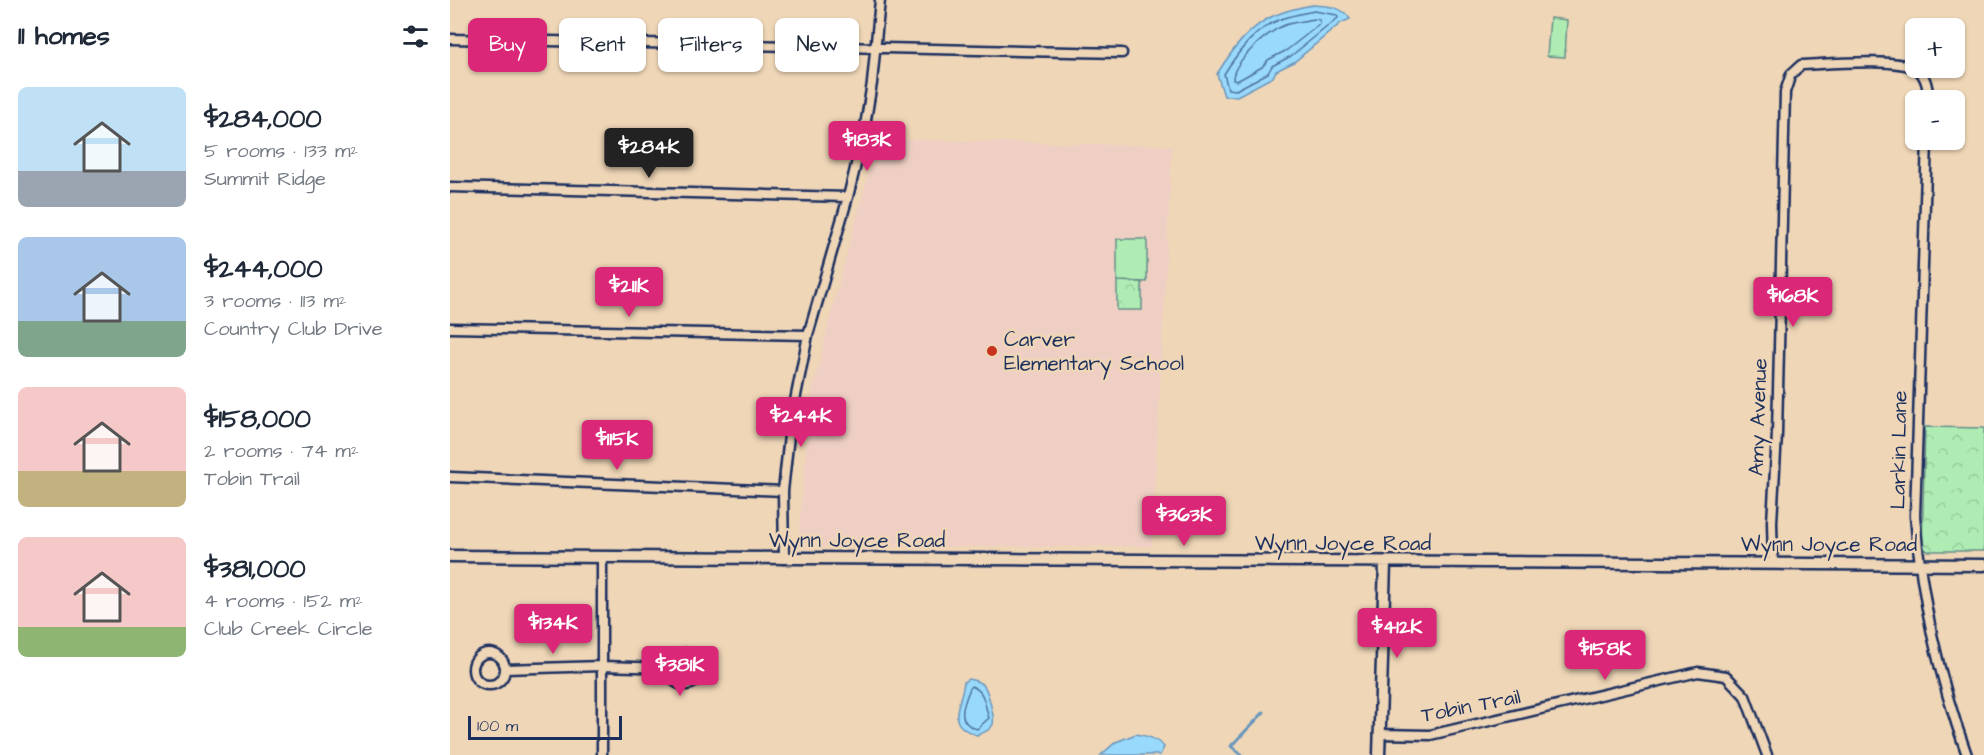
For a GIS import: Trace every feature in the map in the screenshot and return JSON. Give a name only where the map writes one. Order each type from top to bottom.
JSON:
[{"type":"street","points":[[784,559],[783,491],[790,426],[808,335],[848,197],[868,109],[880,0]]},
{"type":"street","points":[[450,39],[1122,53]]},
{"type":"street","name":"Amy Avenue","points":[[1773,564],[1772,522],[1777,434],[1785,92],[1791,74],[1801,65],[1899,63],[1919,71],[1927,90]]},
{"type":"street","name":"Larkin Lane","points":[[1927,150],[1915,516],[1918,564],[1941,676],[1967,755]]},
{"type":"street","points":[[450,187],[848,197]]},
{"type":"street","points":[[450,328],[808,335]]},
{"type":"street","points":[[450,477],[783,491]]},
{"type":"street","name":"Wynn Joyce Road","points":[[450,556],[1984,565]]},
{"type":"street","points":[[602,557],[602,755]]},
{"type":"street","points":[[1379,755],[1385,563]]},
{"type":"street","points":[[505,669],[602,666],[669,668]]},
{"type":"street","name":"Tobin Trail","points":[[1379,734],[1430,735],[1698,672],[1726,676],[1745,696],[1767,755]]},
{"type":"shaded area","name":"Carver Elementary School","points":[[878,139],[1172,146],[1152,546],[804,547],[798,542],[811,398],[833,305]]},
{"type":"green space","points":[[1550,18],[1567,20],[1565,57],[1547,56]]},
{"type":"green space","points":[[1117,239],[1147,239],[1147,282],[1117,281]]},
{"type":"green space","points":[[1117,281],[1142,282],[1142,310],[1117,310]]},
{"type":"green space","points":[[1925,427],[1984,428],[1984,551],[1927,551],[1922,546]]},
{"type":"water","points":[[1313,5],[1339,9],[1350,19],[1341,23],[1294,62],[1276,71],[1273,77],[1237,96],[1224,96],[1217,74],[1244,38],[1271,17]]},
{"type":"water","points":[[968,679],[979,682],[985,688],[994,721],[988,730],[977,735],[960,726],[957,720],[964,682]]},
{"type":"water","points":[[1136,734],[1158,741],[1164,747],[1160,755],[1101,755],[1116,742]]},
{"type":"waterway","points":[[1242,755],[1231,746],[1264,712]]},
{"type":"place","name":"Carver Elementary School","points":[[992,351]]}]
